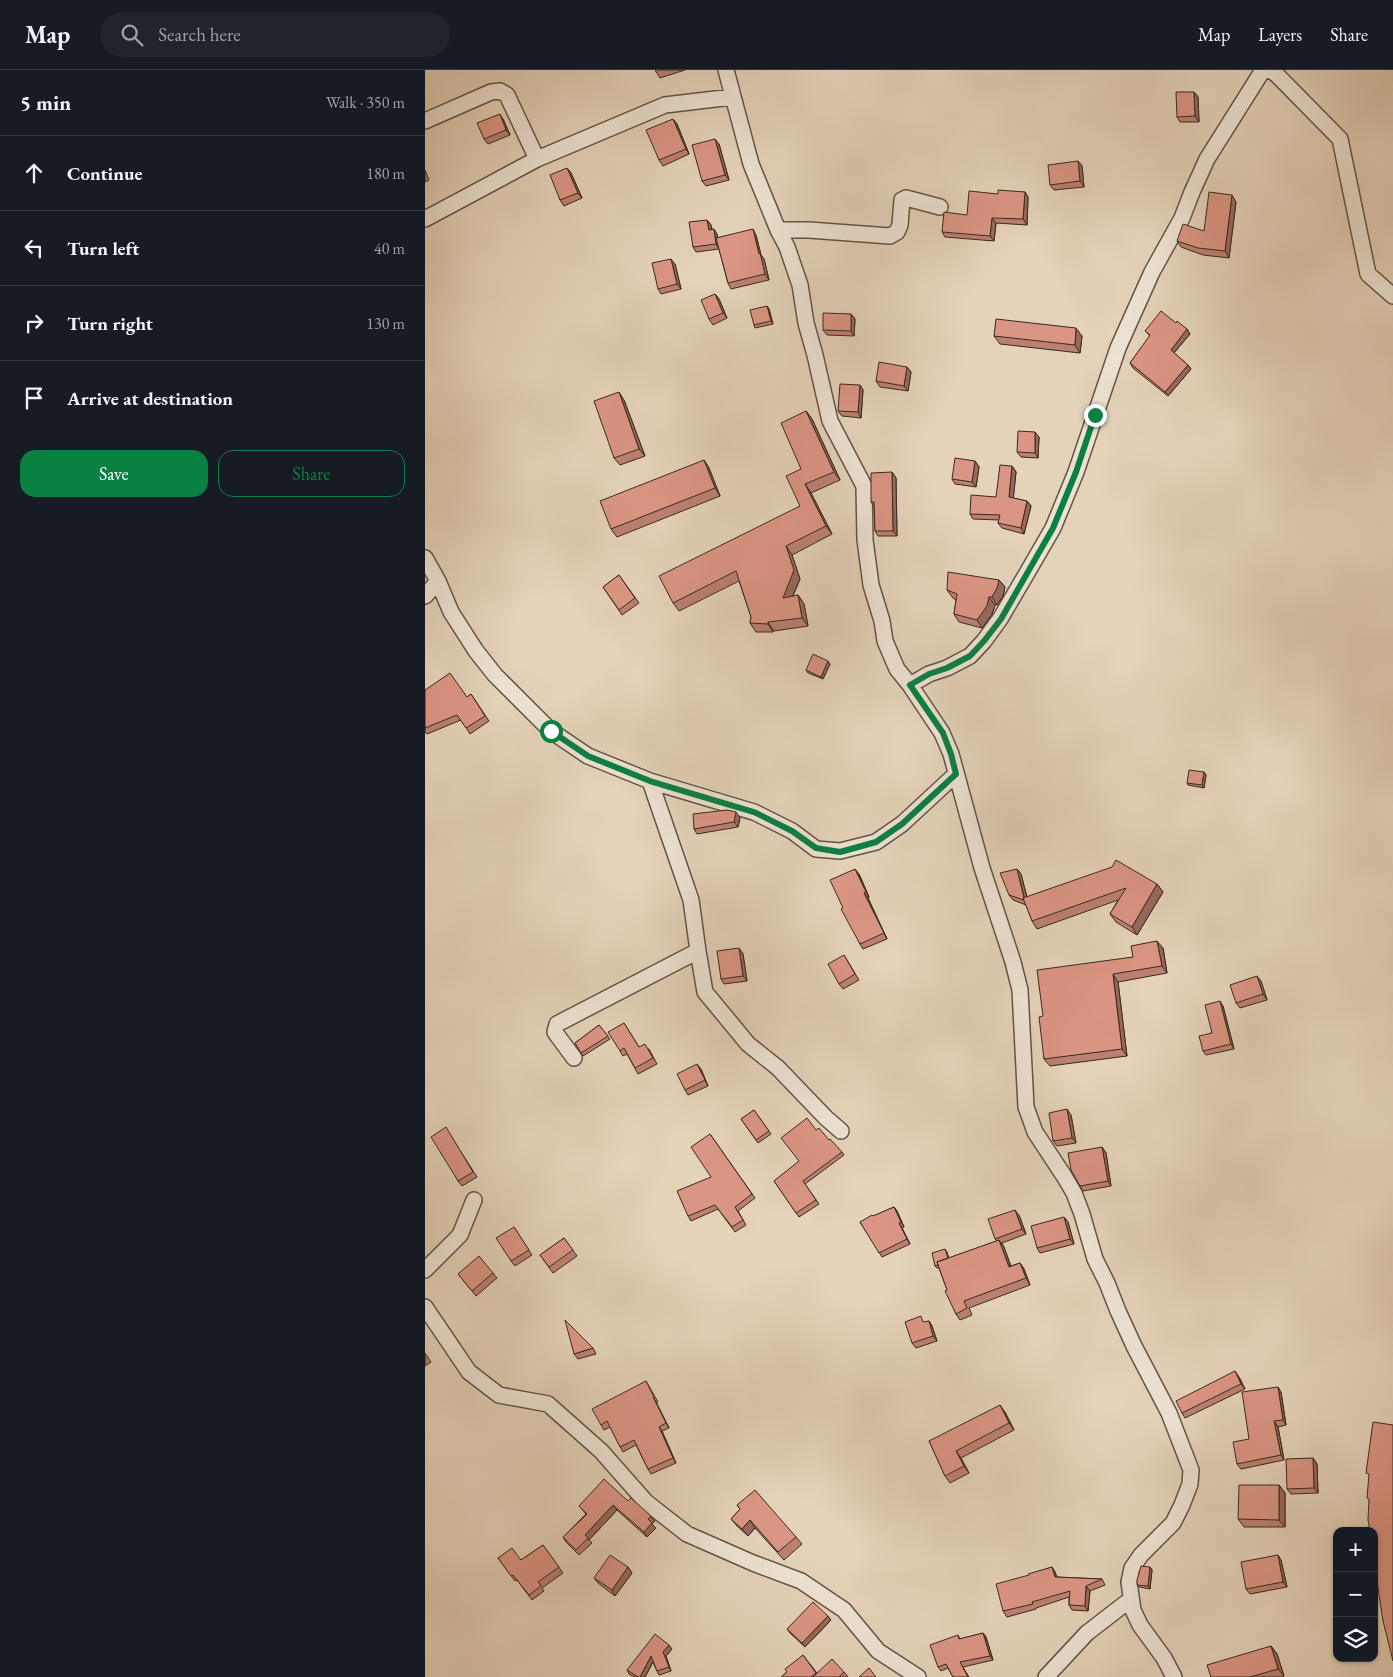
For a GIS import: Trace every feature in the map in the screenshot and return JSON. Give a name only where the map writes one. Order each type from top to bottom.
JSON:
[{"type":"street","points":[[726,70],[751,164],[787,247],[800,285],[806,322],[830,420],[864,486],[865,540],[869,576],[882,621],[885,641],[897,669],[943,733],[951,754],[982,868],[1011,954],[1020,990],[1026,1106],[1035,1132],[1074,1193],[1095,1259],[1134,1346],[1169,1413],[1191,1470],[1190,1484],[1173,1523],[1141,1555],[1132,1568],[1129,1582],[1133,1610],[1140,1625],[1175,1677]]},
{"type":"street","points":[[910,685],[929,674],[947,668],[970,656],[1001,619],[1053,528],[1076,472],[1117,348],[1152,272],[1182,218],[1207,159],[1263,70]]},
{"type":"street","points":[[1269,70],[1277,74],[1340,139],[1367,274],[1393,296]]},
{"type":"street","points":[[425,121],[491,92],[500,91],[507,95],[537,159]]},
{"type":"street","points":[[425,219],[537,159],[665,104],[732,97]]},
{"type":"street","points":[[778,230],[809,230],[890,236],[897,232],[900,224],[902,200],[906,198],[940,207]]},
{"type":"street","points":[[425,558],[439,581],[451,612],[476,651],[495,675],[551,731],[588,756],[650,781],[754,812],[792,831],[816,848],[840,852],[876,842],[902,824],[956,774]]},
{"type":"street","points":[[425,596],[439,581]]},
{"type":"street","points":[[650,781],[691,900],[705,992],[748,1044],[778,1068],[841,1131]]},
{"type":"street","points":[[574,1058],[555,1032],[557,1024],[698,951]]},
{"type":"street","points":[[425,1270],[460,1235],[474,1200]]},
{"type":"street","points":[[425,1307],[469,1372],[499,1395],[548,1404],[601,1451],[646,1502],[687,1534],[753,1563],[801,1581],[844,1610],[878,1651],[919,1677]]},
{"type":"street","points":[[1047,1677],[1087,1633],[1131,1599]]},
{"type":"building","points":[[1176,92],[1194,92],[1195,116],[1177,117]]},
{"type":"building","points":[[500,114],[506,130],[484,139],[477,123]]},
{"type":"building","points":[[673,119],[686,149],[659,160],[646,130]]},
{"type":"building","points":[[715,139],[725,175],[702,181],[692,145]]},
{"type":"building","points":[[1078,161],[1080,181],[1050,185],[1048,165]]},
{"type":"building","points":[[567,168],[578,193],[560,200],[550,175]]},
{"type":"building","points":[[998,190],[1025,192],[1023,219],[992,218],[990,236],[942,232],[944,212],[967,215],[969,191],[998,194]]},
{"type":"building","points":[[1209,192],[1232,195],[1225,251],[1198,248],[1177,241],[1183,224],[1204,231]]},
{"type":"building","points":[[707,220],[709,230],[714,229],[716,244],[693,247],[689,222]]},
{"type":"building","points":[[753,229],[765,274],[728,283],[716,238]]},
{"type":"building","points":[[671,259],[677,284],[658,289],[652,263]]},
{"type":"building","points":[[715,294],[723,313],[709,319],[701,300]]},
{"type":"building","points":[[767,306],[771,321],[754,325],[750,310]]},
{"type":"building","points":[[1161,311],[1187,329],[1171,350],[1188,365],[1165,392],[1130,363],[1150,335],[1145,331]]},
{"type":"building","points":[[823,313],[851,314],[851,331],[823,330]]},
{"type":"building","points":[[996,319],[1076,328],[1075,345],[994,336]]},
{"type":"building","points":[[879,362],[907,367],[904,386],[876,381]]},
{"type":"building","points":[[840,384],[860,385],[858,412],[838,411]]},
{"type":"building","points":[[619,392],[639,449],[614,458],[594,401]]},
{"type":"building","points":[[806,411],[834,472],[805,484],[826,526],[786,546],[794,570],[783,598],[798,595],[802,618],[768,622],[768,624],[750,623],[751,617],[736,571],[673,603],[659,576],[800,506],[786,476],[801,469],[781,423]]},
{"type":"building","points":[[1018,431],[1035,432],[1035,453],[1017,452]]},
{"type":"building","points":[[955,458],[975,461],[972,482],[952,479]]},
{"type":"building","points":[[704,460],[715,488],[611,529],[600,501]]},
{"type":"building","points":[[1000,465],[1012,466],[1009,497],[1027,501],[1021,528],[998,523],[1000,515],[970,514],[971,495],[996,497]]},
{"type":"building","points":[[892,472],[893,531],[875,531],[874,502],[871,502],[871,473]]},
{"type":"building","points":[[948,572],[999,580],[997,588],[992,597],[989,597],[987,606],[977,620],[954,614],[957,594],[947,590]]},
{"type":"building","points":[[619,575],[635,598],[619,610],[603,587]]},
{"type":"building","points":[[813,654],[828,661],[821,677],[806,670]]},
{"type":"building","points":[[450,673],[467,697],[471,694],[485,716],[466,728],[457,715],[425,728],[425,690]]},
{"type":"building","points":[[1189,770],[1204,772],[1202,785],[1187,783]]},
{"type":"building","points":[[727,810],[736,812],[734,822],[694,829],[693,814]]},
{"type":"building","points":[[1116,860],[1157,884],[1132,927],[1110,914],[1126,888],[1032,921],[1023,898],[1112,867]]},
{"type":"building","points":[[855,869],[866,892],[864,893],[884,933],[860,944],[841,909],[843,908],[830,880]]},
{"type":"building","points":[[1017,869],[1024,900],[1009,895],[1000,873]]},
{"type":"building","points":[[1157,941],[1162,966],[1113,974],[1122,1049],[1044,1059],[1039,1017],[1043,1016],[1037,970],[1133,957],[1131,946]]},
{"type":"building","points":[[739,948],[743,976],[721,979],[717,951]]},
{"type":"building","points":[[844,955],[855,974],[839,984],[828,964]]},
{"type":"building","points":[[1257,976],[1263,994],[1236,1003],[1230,985]]},
{"type":"building","points":[[1220,1001],[1231,1044],[1203,1051],[1199,1036],[1212,1033],[1205,1005]]},
{"type":"building","points":[[624,1023],[639,1047],[645,1044],[653,1058],[635,1068],[624,1048],[620,1051],[608,1032]]},
{"type":"building","points":[[599,1025],[608,1036],[581,1053],[575,1043]]},
{"type":"building","points":[[697,1064],[705,1080],[685,1090],[677,1074]]},
{"type":"building","points":[[1067,1109],[1072,1138],[1053,1141],[1049,1113]]},
{"type":"building","points":[[754,1110],[769,1131],[756,1140],[741,1119]]},
{"type":"building","points":[[807,1118],[816,1130],[819,1128],[842,1152],[803,1181],[816,1200],[796,1213],[774,1181],[799,1161],[781,1138]]},
{"type":"building","points":[[446,1127],[473,1172],[458,1181],[431,1137]]},
{"type":"building","points":[[710,1134],[752,1194],[735,1207],[743,1220],[732,1227],[715,1205],[688,1216],[677,1191],[711,1177],[691,1147]]},
{"type":"building","points":[[1102,1147],[1108,1181],[1080,1186],[1071,1170],[1068,1153]]},
{"type":"building","points":[[894,1207],[907,1239],[879,1253],[860,1222],[872,1215]]},
{"type":"building","points":[[1015,1210],[1022,1229],[995,1239],[988,1219]]},
{"type":"building","points":[[1064,1217],[1070,1239],[1037,1248],[1031,1226]]},
{"type":"building","points":[[514,1227],[529,1250],[511,1261],[496,1238]]},
{"type":"building","points":[[564,1238],[573,1250],[549,1267],[540,1255]]},
{"type":"building","points":[[999,1240],[1009,1267],[1020,1263],[1026,1278],[964,1301],[967,1308],[956,1314],[945,1291],[947,1290],[937,1262]]},
{"type":"building","points":[[945,1249],[948,1258],[937,1262],[938,1265],[935,1266],[932,1253]]},
{"type":"building","points":[[479,1256],[493,1273],[472,1291],[458,1274]]},
{"type":"building","points":[[921,1316],[923,1322],[929,1321],[933,1336],[912,1343],[905,1322]]},
{"type":"building","points":[[565,1320],[593,1348],[574,1354]]},
{"type":"building","points":[[1235,1371],[1241,1384],[1182,1413],[1176,1401]]},
{"type":"building","points":[[646,1381],[666,1423],[659,1427],[673,1458],[648,1469],[634,1440],[620,1447],[607,1421],[601,1425],[592,1409]]},
{"type":"building","points":[[1278,1387],[1283,1420],[1274,1421],[1281,1455],[1237,1464],[1233,1442],[1249,1439],[1242,1392]]},
{"type":"building","points":[[1000,1405],[1009,1423],[956,1451],[964,1466],[945,1476],[929,1441]]},
{"type":"building","points":[[1373,1422],[1393,1425],[1393,1661],[1383,1621],[1378,1588],[1378,1527],[1369,1527],[1368,1520],[1369,1474],[1366,1473]]},
{"type":"building","points":[[1313,1458],[1314,1488],[1287,1489],[1286,1459]]},
{"type":"building","points":[[604,1479],[628,1501],[631,1498],[651,1516],[648,1519],[652,1523],[644,1532],[613,1505],[585,1535],[588,1538],[576,1550],[563,1537],[587,1514],[579,1506]]},
{"type":"building","points":[[1239,1485],[1279,1485],[1279,1520],[1238,1519]]},
{"type":"building","points":[[755,1490],[796,1537],[778,1552],[750,1520],[742,1529],[731,1519],[740,1509],[737,1505]]},
{"type":"building","points":[[543,1545],[559,1567],[538,1582],[541,1586],[529,1595],[513,1575],[511,1576],[498,1558],[512,1548],[521,1560]]},
{"type":"building","points":[[610,1555],[628,1567],[612,1590],[594,1578]]},
{"type":"building","points":[[1278,1555],[1283,1582],[1246,1589],[1241,1562]]},
{"type":"building","points":[[1141,1566],[1150,1567],[1148,1586],[1137,1585]]},
{"type":"building","points":[[1052,1567],[1055,1577],[1102,1579],[1086,1586],[1085,1606],[1069,1605],[1070,1591],[1032,1602],[1033,1604],[1003,1611],[996,1584]]},
{"type":"building","points":[[813,1602],[828,1616],[802,1643],[787,1629]]},
{"type":"building","points":[[983,1633],[990,1656],[960,1662],[968,1677],[953,1677],[946,1664],[938,1667],[930,1645],[958,1635],[959,1639]]},
{"type":"building","points":[[655,1634],[669,1645],[663,1652],[669,1667],[657,1671],[651,1656],[640,1677],[638,1677],[627,1670]]},
{"type":"building","points":[[1271,1646],[1278,1669],[1250,1677],[1211,1677],[1207,1665]]},
{"type":"building","points":[[803,1655],[816,1673],[811,1677],[781,1677],[787,1672],[785,1669]]},
{"type":"building","points":[[832,1659],[844,1672],[839,1677],[813,1677]]},
{"type":"building","points":[[869,1668],[876,1677],[859,1677]]},
{"type":"route","points":[[551,731],[588,756],[650,781],[754,812],[792,831],[816,848],[840,852],[876,842],[902,824],[956,774],[943,733],[910,685],[929,674],[947,668],[970,656],[1001,619],[1053,528],[1076,472],[1095,415]]}]
